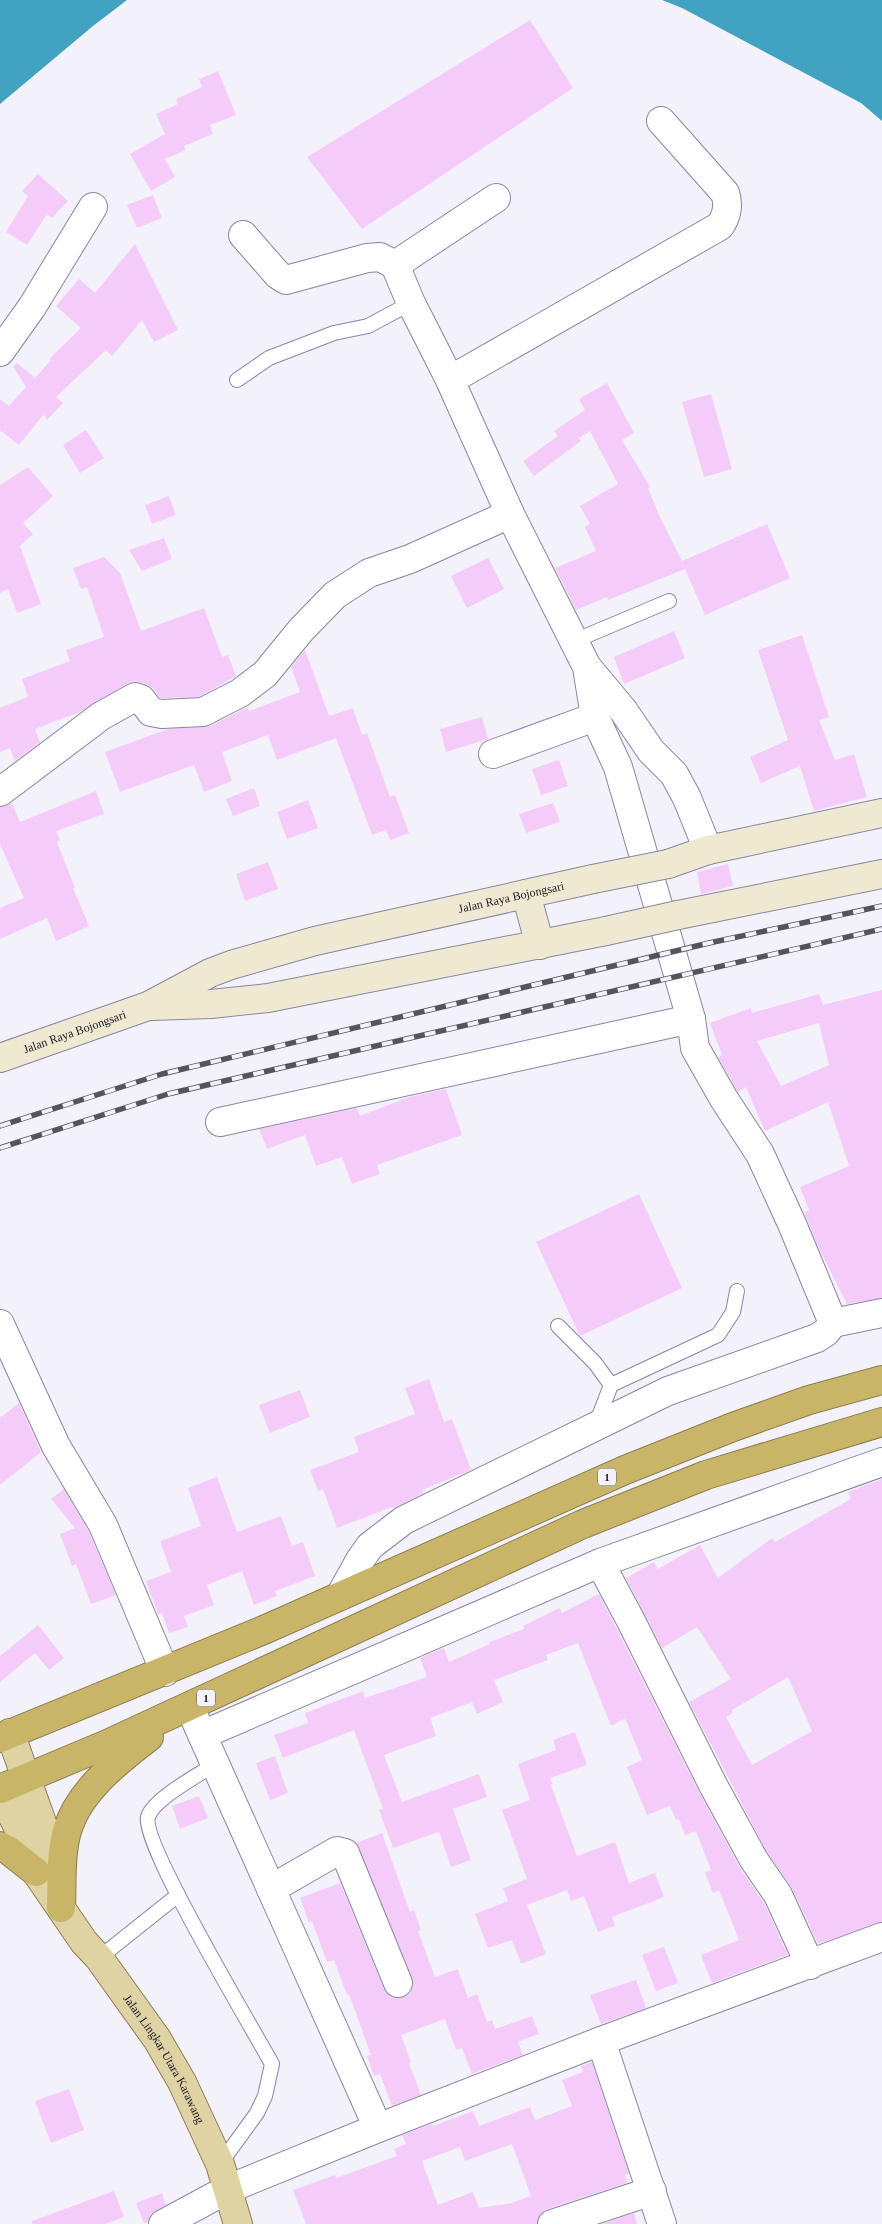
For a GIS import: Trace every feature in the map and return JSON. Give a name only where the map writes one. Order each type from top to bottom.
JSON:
[{"type":"highway","name":"1","points":[[5,1736],[165,1672],[625,1470],[809,1400],[882,1380]]},
{"type":"highway","name":"1","points":[[0,1791],[583,1524],[706,1475],[882,1422]]},
{"type":"highway","points":[[61,1908],[62,1866],[68,1828],[81,1803],[96,1781],[118,1761],[189,1706]]},
{"type":"highway","points":[[0,1846],[36,1872]]},
{"type":"main road","name":"Jalan Lingkar Utara Karawang","points":[[5,1736],[27,1779],[50,1844],[61,1908]]},
{"type":"main road","name":"Jalan Lingkar Utara Karawang","points":[[0,1791],[16,1823],[36,1872],[84,1942],[99,1958],[167,2056],[182,2082],[220,2164],[238,2224]]},
{"type":"street","points":[[450,380],[720,226],[727,209],[728,201],[725,193],[661,121]]},
{"type":"street","points":[[395,265],[496,198]]},
{"type":"street","points":[[0,352],[32,307],[94,207]]},
{"type":"street","points":[[243,235],[278,276],[286,280],[367,258],[380,257],[395,265],[411,303],[450,380],[510,514],[587,667],[623,710],[651,751],[674,774],[687,798],[708,850]]},
{"type":"street","points":[[0,792],[101,716],[135,697],[141,699],[151,712],[176,714],[203,712],[240,693],[265,674],[301,630],[342,591],[369,573],[410,559],[510,514]]},
{"type":"street","points":[[587,667],[595,716],[618,767],[691,1019],[695,1048],[724,1099],[760,1154],[792,1224],[833,1323]]},
{"type":"street","points":[[493,754],[595,716]]},
{"type":"street","points":[[618,767],[651,751]]},
{"type":"street","name":"Jalan Raya Bojongsari","points":[[0,1058],[148,1006],[210,972],[296,946],[668,864],[708,850],[869,816]]},
{"type":"street","name":"Jalan Raya Bojongsari","points":[[148,1006],[211,1004],[268,998],[540,945],[878,874]]},
{"type":"street","points":[[526,894],[540,945]]},
{"type":"street","points":[[220,1122],[691,1019]]},
{"type":"street","points":[[340,1596],[370,1546],[404,1520],[668,1390],[817,1338],[826,1332],[833,1323],[882,1313]]},
{"type":"street","points":[[0,1324],[56,1446],[103,1525],[165,1672]]},
{"type":"street","points":[[202,1734],[600,1563],[882,1462]]},
{"type":"street","points":[[600,1563],[713,1785],[754,1860],[778,1895],[810,1965]]},
{"type":"street","points":[[189,1706],[378,2128]]},
{"type":"street","points":[[271,1889],[337,1851],[345,1853],[398,1983]]},
{"type":"street","points":[[163,2224],[228,2189],[378,2128],[882,1937]]},
{"type":"street","points":[[601,2042],[662,2224]]},
{"type":"street","points":[[552,2224],[652,2191]]},
{"type":"lane","points":[[237,380],[269,358],[334,333],[368,326],[411,303]]},
{"type":"lane","points":[[574,641],[669,601]]},
{"type":"lane","points":[[596,1425],[611,1384],[718,1335],[733,1312],[736,1291]]},
{"type":"lane","points":[[558,1326],[595,1363],[611,1384]]},
{"type":"lane","points":[[215,1764],[155,1805],[148,1818],[150,1836],[178,1896],[272,2064],[265,2096],[257,2113],[220,2164]]},
{"type":"lane","points":[[99,1958],[178,1896]]},
{"type":"water","points":[[0,0],[127,0],[0,104]]},
{"type":"water","points":[[662,0],[882,0],[882,121],[861,103],[682,8]]},
{"type":"building","points":[[530,20],[573,88],[362,229],[307,157]]},
{"type":"building","points":[[218,71],[236,115],[210,125],[213,134],[184,146],[186,150],[165,159],[175,177],[151,191],[130,154],[165,134],[156,114],[178,104],[176,99],[202,87],[199,79]]},
{"type":"building","points":[[38,174],[68,201],[52,218],[47,214],[27,245],[6,232],[28,196],[22,191]]},
{"type":"building","points":[[153,195],[162,218],[137,228],[127,205]]},
{"type":"building","points":[[135,244],[178,330],[154,342],[142,320],[112,356],[106,350],[56,397],[63,403],[47,420],[44,414],[19,445],[0,430],[0,399],[9,406],[26,387],[13,366],[17,363],[35,378],[51,360],[50,358],[81,328],[56,306],[79,279],[95,293]]},
{"type":"building","points":[[607,383],[634,433],[622,440],[650,487],[648,488],[659,515],[682,561],[767,524],[790,578],[705,615],[685,569],[608,600],[607,597],[576,610],[555,568],[596,551],[585,527],[590,524],[580,506],[618,484],[590,431],[579,438],[581,441],[534,476],[523,461],[558,436],[554,431],[585,410],[579,399]]},
{"type":"building","points":[[711,394],[732,469],[704,477],[682,402]]},
{"type":"building","points":[[86,430],[104,458],[80,473],[63,445]]},
{"type":"building","points":[[28,467],[53,496],[23,523],[33,534],[20,546],[41,604],[17,613],[8,589],[0,593],[0,485]]},
{"type":"building","points":[[169,496],[176,515],[152,524],[145,505]]},
{"type":"building","points":[[164,538],[172,559],[142,571],[129,550]]},
{"type":"building","points":[[104,557],[120,573],[141,631],[204,608],[222,657],[228,655],[236,676],[199,697],[160,698],[154,689],[146,684],[134,681],[128,683],[80,712],[35,729],[40,742],[15,761],[10,748],[0,752],[0,708],[28,697],[22,679],[70,661],[66,650],[104,637],[87,587],[81,589],[73,568]]},
{"type":"building","points":[[488,558],[504,589],[467,608],[451,576]]},
{"type":"building","points":[[674,631],[685,658],[624,684],[614,657]]},
{"type":"building","points":[[802,635],[829,717],[819,720],[835,760],[854,754],[867,797],[814,811],[800,766],[761,783],[750,757],[788,740],[758,650]]},
{"type":"building","points":[[305,650],[329,716],[353,708],[362,735],[367,733],[390,797],[395,795],[409,833],[390,840],[386,830],[372,835],[336,738],[277,760],[268,735],[222,752],[232,781],[204,792],[194,765],[120,792],[105,752],[168,729],[210,726],[248,707],[249,711],[300,692],[291,667]]},
{"type":"building","points":[[482,717],[488,739],[446,752],[440,729]]},
{"type":"building","points":[[559,760],[568,786],[541,795],[532,769]]},
{"type":"building","points":[[254,788],[260,806],[233,816],[226,799]]},
{"type":"building","points":[[96,791],[104,814],[56,831],[60,840],[57,842],[89,926],[56,941],[47,918],[0,939],[0,908],[24,898],[0,844],[0,807],[12,803],[20,822]]},
{"type":"building","points":[[308,800],[318,828],[287,839],[277,812]]},
{"type":"building","points":[[553,803],[560,822],[526,833],[519,814]]},
{"type":"building","points":[[268,862],[278,889],[245,901],[236,874]]},
{"type":"building","points":[[728,864],[733,886],[701,894],[697,872]]},
{"type":"building","points":[[882,990],[882,1298],[847,1304],[819,1249],[804,1212],[809,1210],[800,1187],[849,1166],[828,1102],[765,1131],[746,1087],[738,1092],[718,1057],[722,1055],[710,1023],[751,1008],[752,1013],[819,994],[823,1005]],"holes":[[[819,1023],[829,1065],[781,1086],[757,1041]]]},
{"type":"building","points":[[446,1089],[462,1135],[377,1165],[380,1174],[352,1184],[342,1157],[316,1166],[305,1135],[267,1149],[259,1129],[357,1108],[360,1116],[409,1097]]},
{"type":"building","points":[[639,1194],[682,1288],[580,1336],[536,1242]]},
{"type":"building","points":[[429,1379],[444,1422],[452,1419],[471,1470],[422,1490],[423,1493],[394,1508],[392,1507],[337,1528],[323,1489],[318,1491],[310,1470],[359,1452],[354,1437],[415,1414],[405,1388]]},
{"type":"building","points":[[300,1390],[310,1417],[270,1433],[259,1405]]},
{"type":"building","points":[[19,1403],[41,1452],[0,1485],[0,1418]]},
{"type":"building","points":[[217,1477],[237,1532],[281,1516],[292,1546],[303,1542],[315,1576],[275,1591],[277,1596],[254,1605],[242,1571],[207,1585],[214,1605],[184,1616],[188,1627],[169,1633],[162,1613],[158,1614],[146,1581],[171,1572],[160,1541],[201,1526],[188,1488]]},
{"type":"building","points":[[882,1479],[882,1922],[818,1944],[792,1888],[767,1852],[689,1702],[731,1679],[697,1627],[662,1648],[626,1578],[654,1562],[658,1569],[700,1545],[718,1578],[772,1538],[775,1542],[851,1499],[848,1492]],"holes":[[[788,1677],[812,1731],[752,1765],[726,1717],[733,1713],[732,1710]]]},
{"type":"building","points":[[64,1489],[89,1532],[116,1595],[91,1604],[76,1564],[72,1566],[60,1534],[75,1528],[51,1499]]},
{"type":"building","points":[[599,1594],[699,1792],[740,1868],[764,1903],[788,1955],[712,1983],[701,1955],[739,1940],[719,1890],[713,1893],[705,1873],[711,1870],[696,1831],[685,1835],[679,1819],[676,1820],[670,1806],[647,1815],[627,1767],[642,1760],[625,1718],[611,1726],[578,1643],[546,1655],[548,1660],[494,1680],[503,1702],[477,1714],[472,1702],[430,1718],[436,1736],[384,1755],[402,1802],[479,1774],[487,1797],[453,1809],[471,1860],[451,1867],[439,1832],[393,1848],[379,1810],[383,1809],[354,1730],[283,1758],[274,1735],[308,1723],[305,1713],[363,1691],[365,1698],[427,1677],[420,1658],[444,1648],[449,1662],[490,1644],[490,1642],[524,1629],[523,1626],[559,1608],[562,1613]]},
{"type":"building","points":[[38,1625],[64,1658],[49,1670],[35,1653],[0,1682],[0,1656]]},
{"type":"building","points":[[575,1732],[587,1765],[550,1778],[577,1856],[615,1842],[629,1883],[655,1873],[664,1897],[612,1917],[615,1926],[598,1932],[584,1896],[571,1901],[567,1890],[527,1905],[546,1954],[521,1964],[512,1940],[488,1948],[475,1914],[508,1901],[503,1888],[527,1879],[502,1810],[530,1800],[518,1764],[556,1750],[553,1740]]},
{"type":"building","points":[[275,1756],[288,1793],[270,1800],[256,1763]]},
{"type":"building","points":[[199,1796],[208,1818],[180,1829],[172,1806]]},
{"type":"building","points":[[382,1833],[410,1912],[414,1910],[421,1930],[418,1931],[435,1977],[458,1969],[468,1998],[477,1994],[487,2022],[492,2020],[495,2029],[532,2016],[539,2034],[518,2042],[523,2055],[472,2074],[462,2048],[456,2050],[445,2019],[401,2035],[421,2095],[392,2106],[380,2074],[374,2076],[367,2056],[371,2055],[349,1994],[347,1995],[334,1960],[327,1962],[312,1921],[309,1923],[300,1898],[340,1883],[384,1989],[389,1996],[396,1998],[404,1997],[410,1993],[413,1986],[412,1977],[356,1843]]},
{"type":"building","points":[[664,1947],[678,1983],[656,1991],[642,1955]]},
{"type":"building","points":[[636,1980],[646,2008],[601,2024],[590,1995]]},
{"type":"building","points":[[592,2062],[629,2173],[625,2175],[627,2183],[547,2209],[540,2214],[537,2224],[306,2224],[293,2190],[335,2175],[336,2178],[397,2156],[394,2149],[406,2144],[402,2135],[473,2111],[479,2126],[530,2107],[535,2120],[572,2106],[562,2080],[583,2072],[581,2066]],"holes":[[[512,2144],[531,2196],[511,2203],[479,2208],[473,2192],[438,2205],[422,2161],[460,2147],[465,2161]]]},
{"type":"building","points":[[69,2089],[84,2130],[51,2143],[35,2101]]},
{"type":"building","points":[[114,2191],[124,2217],[105,2224],[32,2224],[32,2221]]},
{"type":"building","points":[[162,2193],[166,2205],[150,2215],[148,2222],[144,2223],[136,2203]]},
{"type":"building","points":[[634,2213],[637,2224],[602,2224]]},
{"type":"railway","points":[[0,1126],[162,1074],[709,943],[882,906]]},
{"type":"railway","points":[[0,1148],[168,1094],[882,929]]}]
